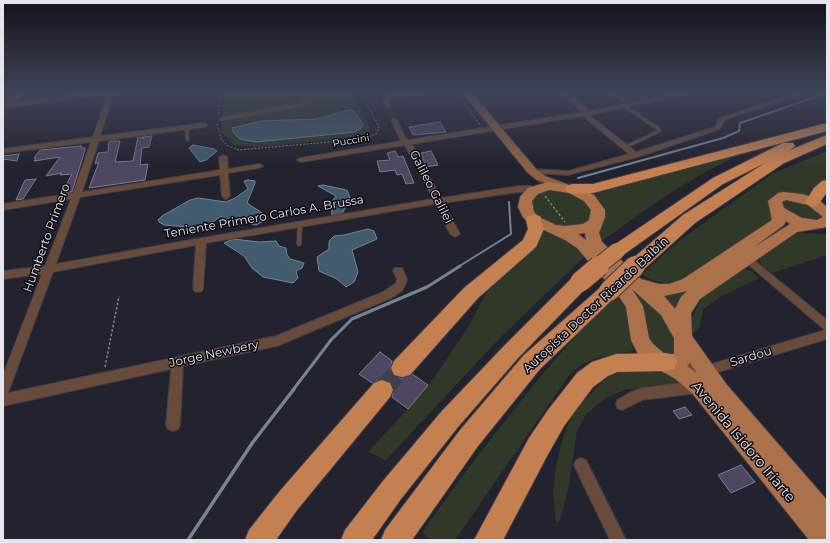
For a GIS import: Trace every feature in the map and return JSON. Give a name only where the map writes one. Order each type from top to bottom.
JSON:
[{"type":"highway","points":[[569,188],[593,188],[827,128]]},
{"type":"highway","name":"Autopista Doctor Ricardo Balbín","points":[[355,540],[392,490],[450,419],[511,352],[580,282],[617,251],[718,181],[765,156],[827,128]]},
{"type":"highway","name":"Autopista Doctor Ricardo Balbín","points":[[396,540],[469,438],[532,362],[609,291],[636,274],[689,219],[779,160],[827,139]]},
{"type":"highway","points":[[813,202],[819,191],[827,184]]},
{"type":"highway","points":[[402,368],[465,298],[530,243],[536,229],[534,220]]},
{"type":"highway","points":[[488,540],[538,447],[556,418],[585,380],[600,369],[616,363],[670,365]]},
{"type":"highway","points":[[259,540],[288,501],[382,390]]},
{"type":"main road","points":[[544,187],[569,188],[589,198],[598,210],[598,217],[595,223],[588,228],[577,231],[553,229],[534,220],[528,214],[525,207],[525,200],[534,190],[544,187]]},
{"type":"main road","points":[[636,274],[659,290],[680,288],[689,284],[779,222],[780,218],[775,201],[783,196],[797,197],[813,202],[827,214]]},
{"type":"main road","points":[[778,210],[794,220],[821,223]]},
{"type":"main road","name":"Avenida Isidoro Iriarte","points":[[595,223],[592,232],[595,244],[636,274],[672,318],[707,386],[825,540]]},
{"type":"main road","points":[[670,365],[678,362],[684,357],[682,319],[687,302],[694,294],[792,228],[821,223]]},
{"type":"main road","name":"Avenida Isidoro Iriarte","points":[[553,229],[570,236],[582,244],[624,290],[634,306],[642,345],[650,354],[707,386],[827,518]]},
{"type":"street","name":"Humberto Primero","points":[[3,391],[77,195],[102,117]]},
{"type":"street","points":[[219,120],[234,117]]},
{"type":"street","points":[[487,117],[532,171],[541,178],[569,188]]},
{"type":"street","name":"Puccini","points":[[301,160],[565,117]]},
{"type":"street","points":[[590,117],[635,155]]},
{"type":"street","points":[[532,171],[568,173],[635,155],[718,128],[721,120],[727,117]]},
{"type":"street","name":"Galileo Galilei","points":[[394,120],[402,138],[409,145],[455,234]]},
{"type":"street","points":[[3,151],[205,125]]},
{"type":"street","points":[[223,157],[226,196]]},
{"type":"street","points":[[3,207],[259,166]]},
{"type":"street","points":[[532,171],[533,192]]},
{"type":"street","name":"Teniente Primero Carlos A. Brussa","points":[[3,275],[49,269],[201,241],[437,201],[519,189],[533,192]]},
{"type":"street","points":[[198,288],[201,241]]},
{"type":"street","points":[[746,258],[827,326]]},
{"type":"street","name":"Jorge Newbery","points":[[3,400],[284,338],[328,318],[386,295],[398,288],[402,279],[398,271]]},
{"type":"street","name":"Sardou","points":[[622,404],[633,397],[642,394],[707,386],[827,334]]},
{"type":"street","points":[[173,425],[177,362]]},
{"type":"street","points":[[581,464],[618,540]]},
{"type":"lane","points":[[625,147],[659,131],[658,128],[643,117]]},
{"type":"lane","points":[[186,127],[188,140]]},
{"type":"lane","points":[[299,244],[300,224]]},
{"type":"path","points":[[219,120],[221,139],[228,146],[239,150],[363,139],[376,134],[379,127],[374,117]]},
{"type":"path","points":[[533,192],[569,228]]},
{"type":"path","points":[[103,377],[119,296]]},
{"type":"green space","points":[[222,117],[365,117],[371,130],[362,137],[258,147],[234,145],[221,132]]},
{"type":"green space","points":[[752,148],[702,174],[664,197],[603,240],[601,238],[586,192]]},
{"type":"green space","points":[[827,151],[827,179],[816,187],[809,196],[780,194],[772,197],[768,201],[773,218],[771,222],[687,278],[668,284],[652,280],[642,274],[680,240],[772,174]]},
{"type":"green space","points":[[550,190],[559,190],[577,195],[589,205],[591,211],[590,217],[586,222],[580,225],[564,227],[547,223],[535,214],[531,204],[536,195]]},
{"type":"green space","points":[[780,200],[806,201],[823,216],[822,220],[819,222],[786,214]]},
{"type":"green space","points":[[542,231],[573,245],[584,257],[495,343],[386,460],[368,452],[408,409],[434,378],[467,329],[490,286]]},
{"type":"green space","points":[[798,233],[827,234],[827,255],[772,273],[762,265],[759,259],[760,257]]},
{"type":"green space","points":[[743,269],[751,271],[759,278],[720,297],[703,310],[699,329],[693,333],[691,319],[705,295]]},
{"type":"green space","points":[[693,287],[679,309],[674,309],[669,302],[657,293]]},
{"type":"green space","points":[[632,290],[658,312],[667,324],[676,350],[675,354],[661,355],[648,336],[647,321]]},
{"type":"green space","points":[[622,292],[627,302],[633,351],[599,357],[582,364],[570,374],[455,540],[430,540],[422,532],[469,467],[539,378],[588,322]]},
{"type":"green space","points":[[646,369],[665,373],[685,387],[643,391],[626,389],[606,398],[587,413],[577,430],[569,485],[560,520],[556,523],[553,494],[555,474],[559,452],[567,426],[576,409],[602,382],[615,373]]},
{"type":"water","points":[[323,117],[358,117],[363,124],[361,128],[355,132],[256,142],[240,139],[234,133],[232,128],[263,121],[317,119]]},
{"type":"water","points":[[193,145],[214,149],[217,151],[206,160],[200,162],[189,148]]},
{"type":"water","points":[[244,181],[255,181],[255,183],[247,203],[267,216],[266,220],[256,225],[251,224],[245,218],[234,222],[228,221],[221,216],[209,225],[199,228],[164,225],[158,220],[162,216],[190,200],[198,198],[226,202],[235,198],[248,189]]},
{"type":"water","points":[[323,185],[347,190],[350,198],[342,214],[332,216],[331,203],[336,196],[318,186]]},
{"type":"water","points":[[368,229],[374,231],[377,239],[352,250],[358,272],[354,282],[346,287],[337,279],[319,271],[317,257],[329,249],[329,241],[334,236]]},
{"type":"water","points":[[233,239],[259,242],[276,241],[279,246],[286,248],[287,255],[290,259],[304,263],[302,268],[296,271],[298,278],[293,283],[263,277],[252,268],[244,256],[224,243]]},
{"type":"building","points":[[440,122],[446,132],[413,135],[409,127]]},
{"type":"building","points":[[152,136],[149,147],[142,148],[140,165],[148,164],[145,180],[89,188],[99,162],[95,164],[98,153],[108,152],[109,141],[120,141],[115,162],[133,161],[138,137]]},
{"type":"building","points":[[81,146],[81,148],[85,148],[85,150],[72,192],[62,193],[72,174],[60,175],[62,173],[46,176],[60,157],[34,161],[36,158],[34,158],[40,150]]},
{"type":"building","points":[[395,151],[398,157],[403,156],[414,183],[406,184],[402,174],[397,175],[395,170],[380,172],[377,161],[390,160],[387,153]]},
{"type":"building","points":[[431,151],[438,165],[426,167],[421,153]]},
{"type":"building","points":[[19,154],[17,161],[3,159],[3,156]]},
{"type":"building","points":[[36,179],[23,199],[16,200],[25,180]]},
{"type":"building","points":[[380,352],[392,361],[390,369],[394,376],[402,378],[412,374],[428,385],[408,409],[392,397],[394,389],[391,382],[381,379],[372,383],[359,374]]},
{"type":"building","points":[[685,407],[692,415],[679,419],[673,411]]},
{"type":"building","points":[[741,465],[755,482],[731,493],[718,475]]},
{"type":"waterway","points":[[578,178],[723,138],[739,131],[740,123],[756,117]]},
{"type":"waterway","points":[[458,267],[511,234],[509,202]]},
{"type":"waterway","points":[[293,390],[331,340],[352,319],[427,287],[460,266]]},
{"type":"waterway","points":[[188,540],[253,442],[294,389]]},
{"type":"tunnel","points":[[383,389],[382,390],[402,368]]}]
